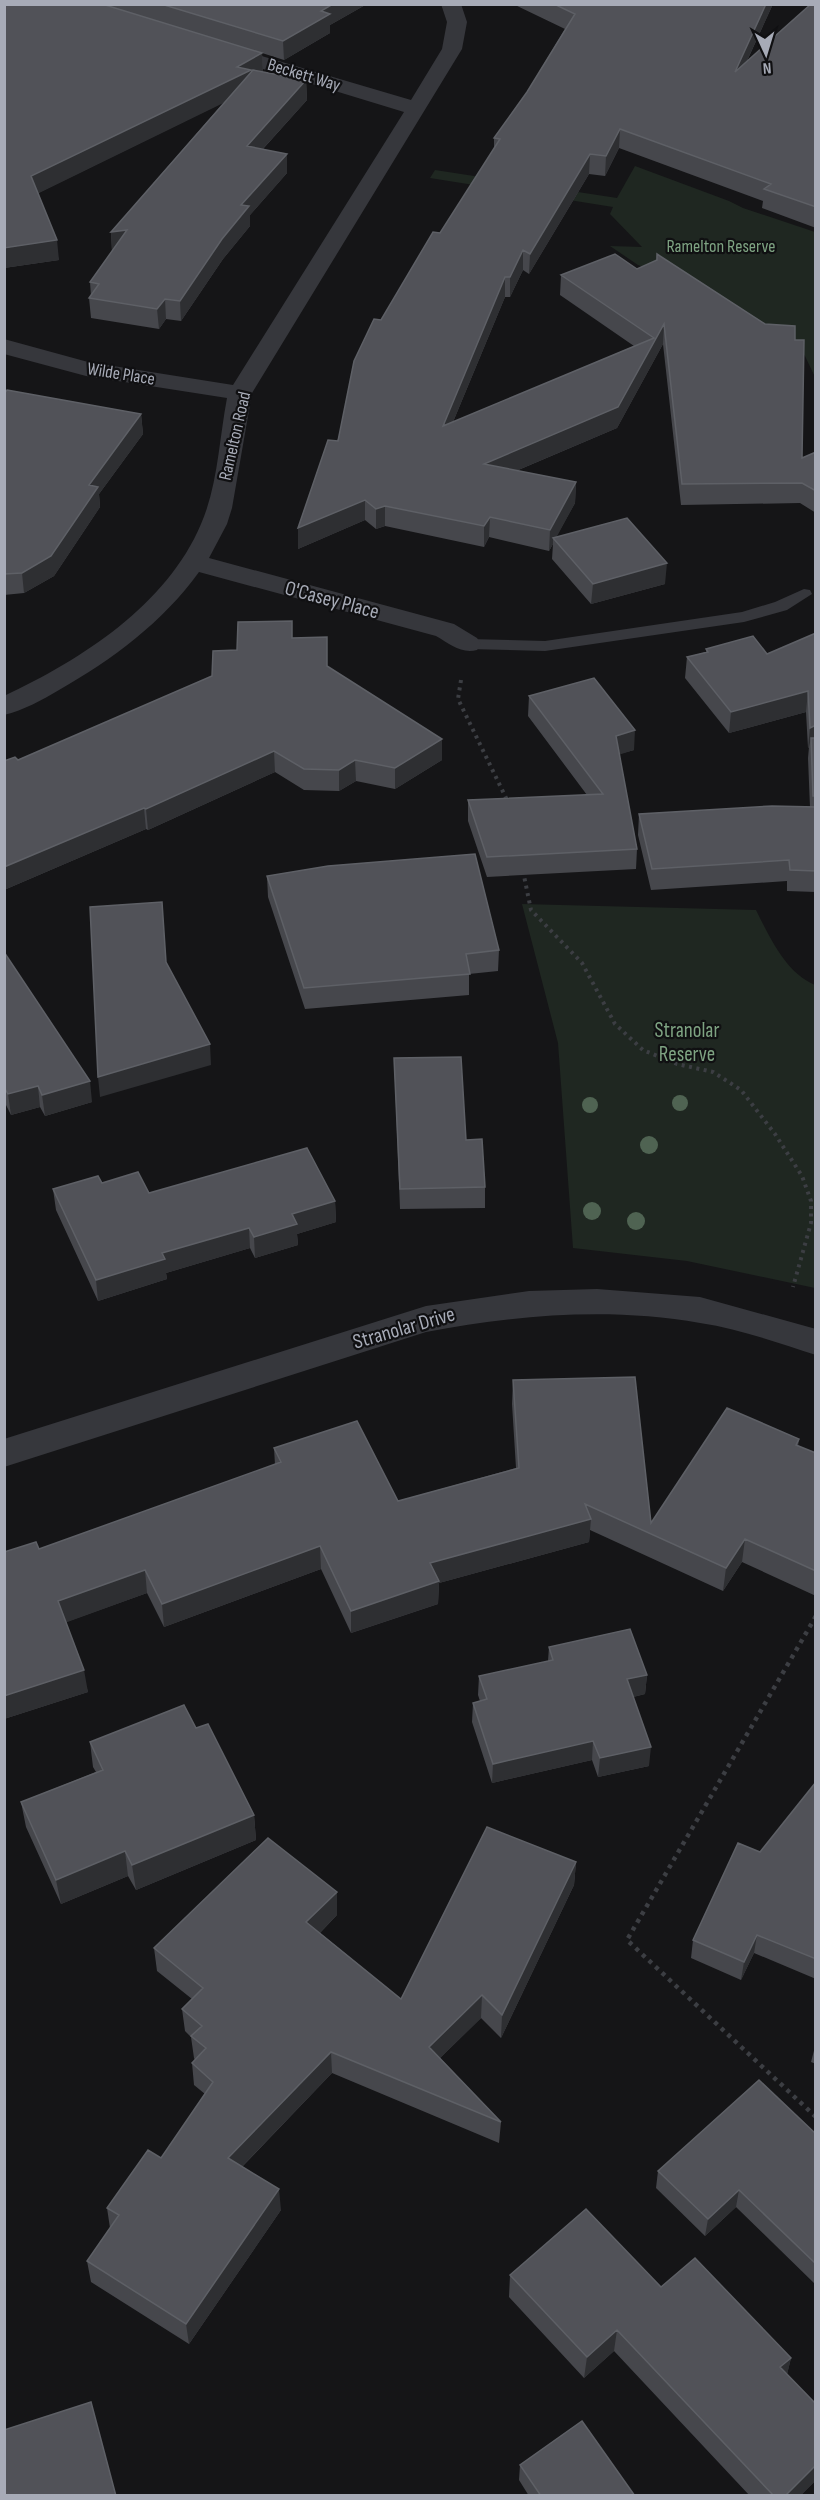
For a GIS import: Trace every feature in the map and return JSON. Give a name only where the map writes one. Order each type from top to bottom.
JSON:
[{"type":"street","name":"Ramelton Road","points":[[4,707],[78,668],[114,642],[167,595],[194,562],[214,524],[227,473],[231,435],[240,393],[452,49],[457,22],[451,4]]},
{"type":"street","name":"Beckett Way","points":[[200,44],[417,109]]},
{"type":"street","name":"Wilde Place","points":[[4,346],[86,369],[240,393]]},
{"type":"street","name":"O'Casey Place","points":[[194,562],[444,630],[468,644]]},
{"type":"street","name":"Stranolar Drive","points":[[4,1453],[426,1319],[483,1307],[549,1301],[622,1301],[702,1311],[816,1342]]},
{"type":"lane","points":[[468,644],[545,646],[744,617],[781,606],[804,594]]},
{"type":"path","points":[[468,644],[458,699],[506,794],[508,806]]},
{"type":"path","points":[[521,864],[531,910],[582,963],[615,1024],[643,1050],[677,1064],[713,1072],[741,1090],[797,1168],[811,1201],[811,1223],[793,1287]]},
{"type":"path","points":[[816,1616],[627,1940],[816,2117]]},
{"type":"green space","name":"Ramelton Reserve","points":[[635,166],[743,208],[815,232],[815,377],[805,356],[790,341],[681,281],[638,265],[610,246],[642,247],[610,214],[613,207],[430,178],[435,170],[617,198]]},
{"type":"green space","name":"Stranolar Reserve","points":[[522,904],[756,910],[773,943],[787,963],[815,985],[815,1288],[687,1261],[573,1248],[558,1043]]},
{"type":"building","points":[[4,4],[102,4],[262,53],[237,67],[251,70],[31,176],[57,240],[4,248]]},
{"type":"building","points":[[161,4],[333,4],[321,11],[330,14],[283,41]]},
{"type":"building","points":[[554,4],[766,4],[735,72],[811,4],[816,4],[816,207],[764,189],[771,184],[620,129],[606,156],[590,154],[530,254],[523,250],[510,277],[505,277],[443,426],[654,338],[561,275],[615,254],[637,269],[657,260],[657,254],[765,324],[795,326],[795,340],[804,340],[802,458],[816,452],[816,491],[802,483],[682,484],[664,324],[618,407],[484,464],[576,482],[550,530],[490,517],[484,526],[385,506],[376,509],[365,500],[298,528],[328,440],[338,441],[354,361],[374,319],[381,320],[433,232],[440,233],[500,139],[494,138],[527,92],[575,14]]},
{"type":"building","points":[[253,70],[306,80],[247,146],[287,154],[241,205],[249,206],[222,239],[180,301],[165,299],[157,309],[89,298],[99,284],[90,282],[127,230],[111,232]]},
{"type":"building","points":[[7,390],[141,414],[89,485],[98,487],[51,556],[22,573],[4,574],[4,394]]},
{"type":"building","points":[[627,518],[667,563],[593,584],[553,538]]},
{"type":"building","points":[[292,621],[292,638],[327,637],[327,666],[442,739],[395,768],[355,760],[339,770],[304,769],[274,751],[146,809],[4,867],[4,761],[15,757],[18,760],[212,676],[213,651],[237,650],[238,622]]},
{"type":"building","points":[[816,633],[816,725],[810,728],[808,691],[731,712],[687,657],[708,652],[706,649],[753,636],[767,654]]},
{"type":"building","points":[[594,678],[635,730],[616,736],[637,849],[487,857],[468,800],[603,794],[529,696]]},
{"type":"building","points":[[811,738],[816,738],[816,796],[813,796]]},
{"type":"building","points":[[772,806],[816,807],[816,871],[790,870],[789,860],[652,869],[639,814]]},
{"type":"building","points":[[475,854],[499,950],[466,954],[470,974],[304,988],[267,876],[328,866]]},
{"type":"building","points":[[162,902],[166,962],[210,1044],[98,1077],[90,907]]},
{"type":"building","points":[[4,952],[90,1081],[42,1095],[38,1086],[8,1094],[4,1087]]},
{"type":"building","points":[[461,1057],[466,1140],[482,1139],[485,1187],[400,1189],[394,1058]]},
{"type":"building","points":[[307,1148],[335,1201],[292,1214],[297,1224],[254,1237],[249,1228],[162,1253],[165,1259],[96,1280],[53,1189],[98,1176],[102,1183],[138,1172],[149,1193]]},
{"type":"building","points":[[635,1377],[651,1523],[727,1408],[799,1439],[796,1445],[816,1453],[816,1571],[745,1539],[726,1568],[585,1504],[591,1519],[430,1563],[439,1581],[351,1611],[320,1546],[162,1604],[145,1570],[58,1601],[84,1670],[4,1696],[4,1552],[36,1542],[39,1549],[281,1462],[274,1448],[357,1421],[398,1501],[519,1468],[513,1380]]},
{"type":"building","points":[[630,1629],[647,1675],[627,1679],[651,1747],[600,1758],[593,1741],[493,1764],[473,1703],[487,1699],[479,1676],[553,1660],[549,1647]]},
{"type":"building","points":[[184,1705],[196,1728],[208,1724],[254,1815],[132,1865],[125,1851],[56,1880],[21,1802],[103,1770],[90,1742]]},
{"type":"building","points":[[816,1782],[816,1959],[757,1935],[744,1962],[693,1940],[738,1843],[760,1852]]},
{"type":"building","points":[[487,1827],[576,1862],[502,2015],[482,1995],[429,2047],[501,2122],[331,2052],[228,2158],[279,2189],[186,2324],[87,2261],[119,2215],[107,2208],[148,2150],[161,2158],[213,2082],[192,2063],[206,2048],[191,2036],[202,2026],[182,2009],[203,1988],[154,1948],[268,1838],[337,1892],[306,1922],[401,1999]]},
{"type":"building","points":[[759,2080],[816,2134],[816,2264],[739,2190],[708,2219],[658,2171]]},
{"type":"building","points":[[586,2209],[661,2287],[695,2258],[791,2358],[780,2367],[816,2404],[816,2465],[785,2496],[774,2496],[617,2330],[587,2357],[510,2275]]},
{"type":"building","points":[[91,2402],[116,2496],[4,2496],[4,2430]]},
{"type":"building","points":[[582,2421],[635,2496],[541,2496],[520,2465]]}]
